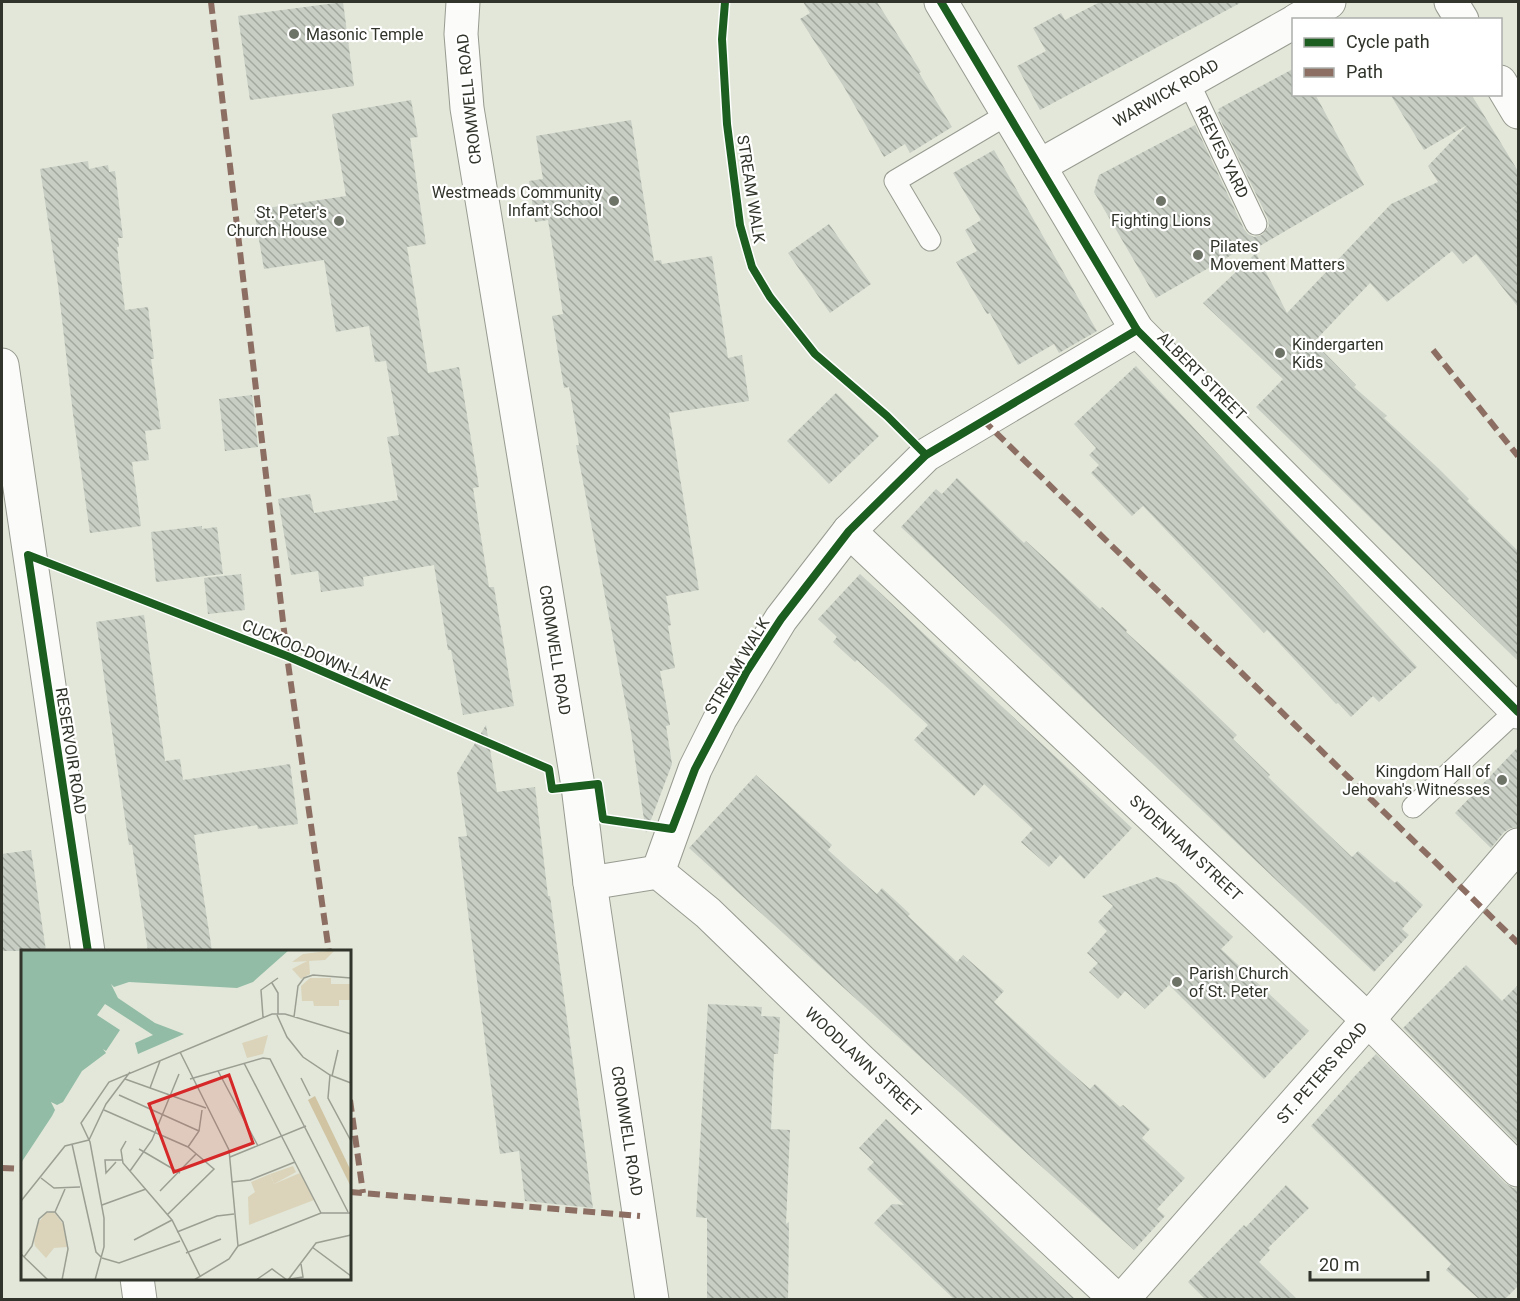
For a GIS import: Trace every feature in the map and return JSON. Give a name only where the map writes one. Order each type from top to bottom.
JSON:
[{"type":"street","name":"CROMWELL ROAD","points":[[463,2],[461,34],[467,108],[578,786],[590,883],[652,1299]]},
{"type":"street","name":"ALBERT STREET","points":[[941,2],[1137,330],[1518,711]]},
{"type":"street","name":"WARWICK ROAD","points":[[1300,18],[1329,2]]},
{"type":"street","points":[[1451,2],[1461,18]]},
{"type":"street","name":"WARWICK ROAD","points":[[1039,166],[1292,23]]},
{"type":"street","points":[[1502,85],[1518,112]]},
{"type":"street","name":"STREAM WALK","points":[[658,872],[695,769],[720,719],[781,619],[849,531],[926,454],[1137,330]]},
{"type":"street","name":"RESERVOIR ROAD","points":[[2,365],[88,950]]},
{"type":"street","name":"SYDENHAM STREET","points":[[849,531],[1368,1020],[1518,1170]]},
{"type":"street","name":"ST. PETERS ROAD","points":[[1122,1299],[1368,1020],[1518,845]]},
{"type":"street","points":[[590,883],[658,872]]},
{"type":"street","name":"WOODLAWN STREET","points":[[658,872],[708,913],[859,1059],[1117,1299]]},
{"type":"street","points":[[137,1280],[140,1299]]},
{"type":"lane","name":"REEVES YARD","points":[[1188,81],[1256,224]]},
{"type":"lane","points":[[930,240],[895,181],[1008,114]]},
{"type":"lane","points":[[1413,807],[1518,711]]},
{"type":"building","name":"Masonic Temple","points":[[343,2],[354,86],[250,100],[238,16]]},
{"type":"building","points":[[803,2],[877,2],[952,127],[910,153],[905,144],[884,157],[844,87],[800,19],[810,13]]},
{"type":"building","points":[[1100,2],[1242,2],[1040,110],[1017,66],[1046,51],[1033,28],[1061,13],[1065,20]]},
{"type":"building","points":[[1292,70],[1292,96],[1316,96],[1364,185],[1253,250],[1249,245],[1156,298],[1094,192],[1099,175],[1195,125],[1244,229],[1254,237],[1262,235],[1269,226],[1268,219],[1217,113],[1220,111],[1218,109]]},
{"type":"building","points":[[1391,96],[1472,96],[1518,171],[1518,307],[1476,254],[1463,264],[1452,251],[1387,302],[1370,283],[1314,342],[1356,385],[1354,387],[1387,416],[1384,418],[1438,468],[1469,499],[1467,501],[1518,551],[1518,661],[1256,407],[1283,379],[1203,303],[1256,253],[1287,313],[1391,204],[1438,182],[1428,166],[1467,125],[1424,150]]},
{"type":"building","points":[[411,100],[418,137],[410,138],[426,244],[407,247],[428,373],[459,367],[479,487],[473,488],[489,587],[494,587],[514,706],[463,715],[451,650],[448,650],[434,565],[363,577],[364,586],[321,592],[318,571],[291,575],[278,499],[310,494],[314,513],[398,500],[387,437],[399,435],[386,361],[375,362],[369,326],[336,332],[324,260],[264,269],[254,210],[346,196],[332,114]]},
{"type":"building","points":[[631,120],[654,261],[661,260],[662,264],[712,256],[728,358],[742,355],[749,401],[669,413],[699,590],[666,596],[675,668],[660,671],[670,725],[666,726],[672,764],[646,833],[631,732],[576,445],[579,445],[569,387],[564,388],[552,316],[563,314],[548,220],[535,222],[529,181],[543,179],[536,136]]},
{"type":"building","points":[[994,150],[1097,331],[1059,353],[1054,344],[1018,365],[990,313],[987,314],[956,262],[977,251],[965,230],[981,220],[953,173]]},
{"type":"building","points":[[88,161],[89,169],[108,165],[109,172],[115,171],[123,238],[118,238],[119,247],[117,247],[125,310],[148,307],[154,359],[151,359],[161,429],[145,431],[149,460],[132,462],[141,526],[90,533],[58,285],[40,169]]},
{"type":"building","points":[[829,224],[871,284],[830,313],[788,253]]},
{"type":"building","points":[[1136,366],[1417,667],[1379,702],[1373,696],[1351,717],[1267,630],[1264,633],[1143,506],[1132,516],[1091,473],[1099,465],[1089,455],[1096,448],[1074,424]]},
{"type":"building","points":[[836,393],[879,436],[829,484],[787,441]]},
{"type":"building","points":[[252,395],[258,447],[225,451],[219,399]]},
{"type":"building","points":[[957,478],[1024,543],[1026,541],[1100,609],[1102,607],[1237,735],[1233,739],[1270,775],[1268,777],[1352,857],[1358,851],[1395,883],[1397,881],[1423,905],[1402,929],[1409,935],[1374,972],[901,527],[936,489],[942,494]]},
{"type":"building","points":[[202,526],[202,529],[217,527],[223,574],[156,582],[151,532]]},
{"type":"building","points":[[241,574],[245,610],[208,614],[204,578]]},
{"type":"building","points":[[860,574],[1132,828],[1084,879],[1060,855],[1049,867],[1021,842],[1033,829],[984,784],[974,796],[914,740],[928,725],[857,660],[855,662],[833,642],[837,637],[818,619]]},
{"type":"building","points":[[144,615],[165,761],[180,759],[183,780],[290,764],[298,824],[258,829],[257,825],[194,835],[212,950],[148,950],[132,845],[129,845],[96,622]]},
{"type":"building","points":[[486,725],[497,792],[535,787],[548,896],[550,896],[593,1208],[525,1201],[519,1151],[500,1154],[458,837],[467,836],[457,773]]},
{"type":"building","name":"Kingdom Hall of Jehovah's Witnesses","points":[[1518,747],[1518,827],[1504,832],[1491,848],[1455,813]]},
{"type":"building","points":[[756,775],[832,845],[828,850],[877,894],[882,888],[957,962],[963,955],[1004,991],[994,1002],[1050,1054],[1090,1089],[1095,1084],[1120,1107],[1123,1105],[1150,1129],[1142,1138],[1185,1178],[1157,1209],[1165,1216],[1134,1250],[689,848]]},
{"type":"building","points":[[31,850],[46,950],[2,951],[2,854]]},
{"type":"building","name":"Parish Church of St. Peter","points":[[1157,877],[1176,884],[1233,937],[1221,949],[1309,1031],[1264,1079],[1169,985],[1145,1009],[1125,991],[1118,999],[1089,972],[1098,963],[1087,953],[1107,931],[1098,922],[1113,906],[1102,896]]},
{"type":"building","points":[[1466,965],[1502,1001],[1518,985],[1518,1144],[1403,1028]]},
{"type":"building","points":[[708,1004],[762,1007],[761,1016],[780,1017],[778,1054],[774,1054],[771,1129],[790,1130],[786,1224],[789,1222],[788,1299],[707,1299],[707,1218],[696,1217]]},
{"type":"building","points":[[1376,1054],[1505,1183],[1518,1188],[1518,1286],[1505,1299],[1479,1299],[1446,1270],[1451,1264],[1311,1126]]},
{"type":"building","points":[[886,1119],[1075,1299],[954,1299],[874,1223],[892,1204],[904,1205],[867,1169],[874,1162],[859,1148]]},
{"type":"building","points":[[1286,1185],[1309,1208],[1268,1248],[1270,1250],[1259,1262],[1297,1299],[1205,1299],[1188,1282]]},
{"type":"marked path","points":[[211,2],[287,656],[329,950]]},
{"type":"marked path","points":[[1433,350],[1518,456]]},
{"type":"marked path","points":[[983,420],[1518,943]]},
{"type":"marked path","points":[[351,1107],[363,1193]]},
{"type":"marked path","points":[[2,1168],[21,1169]]},
{"type":"marked path","points":[[351,1192],[640,1216]]},
{"type":"cycle path","points":[[725,2],[722,39],[727,124],[740,225],[752,267],[770,297],[815,354],[887,416],[926,455]]},
{"type":"cycle path","points":[[941,2],[1137,330],[1518,712]]},
{"type":"cycle path","name":"CUCKOO-DOWN-LANE","points":[[88,950],[28,555],[287,656],[549,769],[552,789],[598,784],[603,819],[672,829],[695,769],[747,671],[781,619],[849,531],[926,455],[1137,330]]},
{"type":"place","name":"Masonic Temple","points":[[294,34]]},
{"type":"place","name":"Westmeads Community Infant School","points":[[614,201]]},
{"type":"place","name":"Fighting Lions","points":[[1161,201]]},
{"type":"place","name":"St. Peter's Church House","points":[[339,221]]},
{"type":"place","name":"Pilates Movement Matters","points":[[1198,255]]},
{"type":"place","name":"Kindergarten Kids","points":[[1280,353]]},
{"type":"place","name":"Kingdom Hall of Jehovah's Witnesses","points":[[1502,780]]},
{"type":"place","name":"Parish Church of St. Peter","points":[[1177,982]]}]
